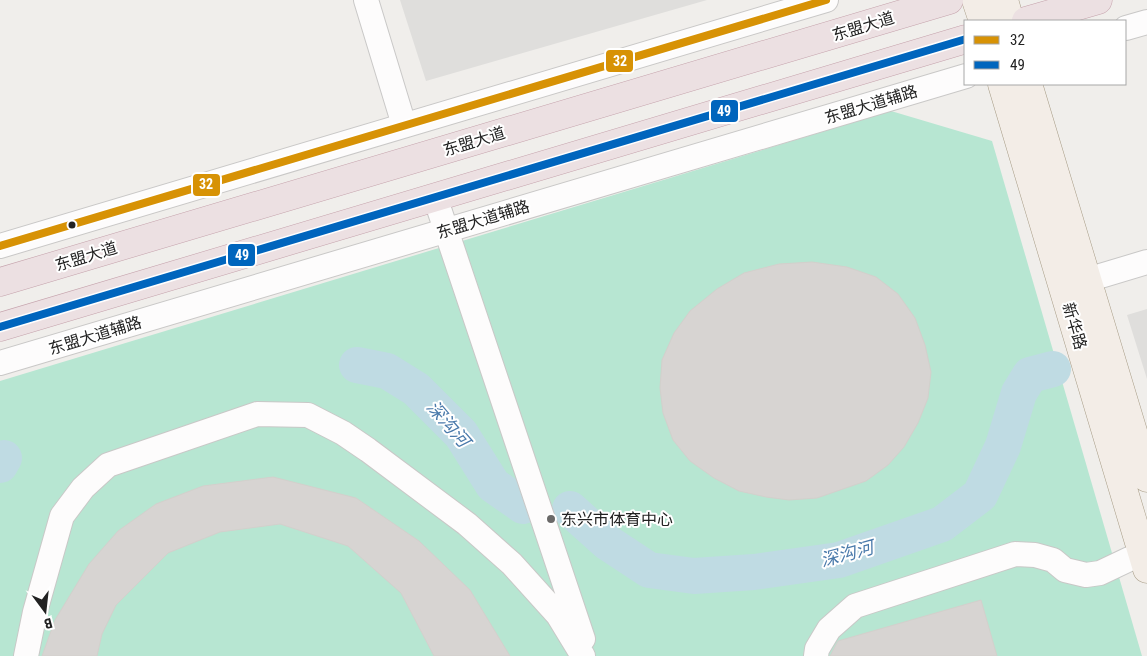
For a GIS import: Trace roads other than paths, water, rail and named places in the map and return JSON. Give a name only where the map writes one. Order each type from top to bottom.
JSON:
[{"type":"highway","name":"东盟大道","points":[[0,282],[949,0]]},
{"type":"highway","points":[[1029,20],[1098,0]]},
{"type":"highway","points":[[0,327],[964,40]]},
{"type":"main road","points":[[976,0],[982,20]]},
{"type":"main road","points":[[1004,0],[1010,20]]},
{"type":"main road","name":"新华路","points":[[1002,85],[1145,561]]},
{"type":"main road","name":"新华路","points":[[1028,85],[1147,478]]},
{"type":"street","points":[[366,0],[404,125]]},
{"type":"street","points":[[0,246],[826,0]]},
{"type":"street","points":[[1127,28],[1147,22]]},
{"type":"street","name":"东盟大道辅路","points":[[0,363],[964,77]]},
{"type":"street","points":[[435,197],[589,656]]},
{"type":"street","points":[[1087,280],[1147,262]]},
{"type":"street","points":[[26,656],[35,612],[62,516],[83,488],[108,465],[257,414],[274,414],[308,415],[343,434],[368,450],[467,524],[512,564],[558,615],[583,656]]},
{"type":"street","points":[[816,656],[817,649],[829,629],[855,606],[1015,554],[1035,555],[1053,560],[1065,570],[1086,575],[1145,561]]},
{"type":"waterway","name":"深沟河","points":[[357,365],[387,371],[416,389],[461,434],[493,485],[523,506]]},
{"type":"waterway","name":"深沟河","points":[[570,509],[608,543],[649,570],[694,576],[754,572],[839,560],[942,524],[980,495],[1003,446],[1019,393],[1030,375],[1053,369]]},
{"type":"waterway","name":"深沟河","points":[[0,465],[4,458]]},
{"type":"place","name":"东兴市体育中心","points":[[551,519]]}]
